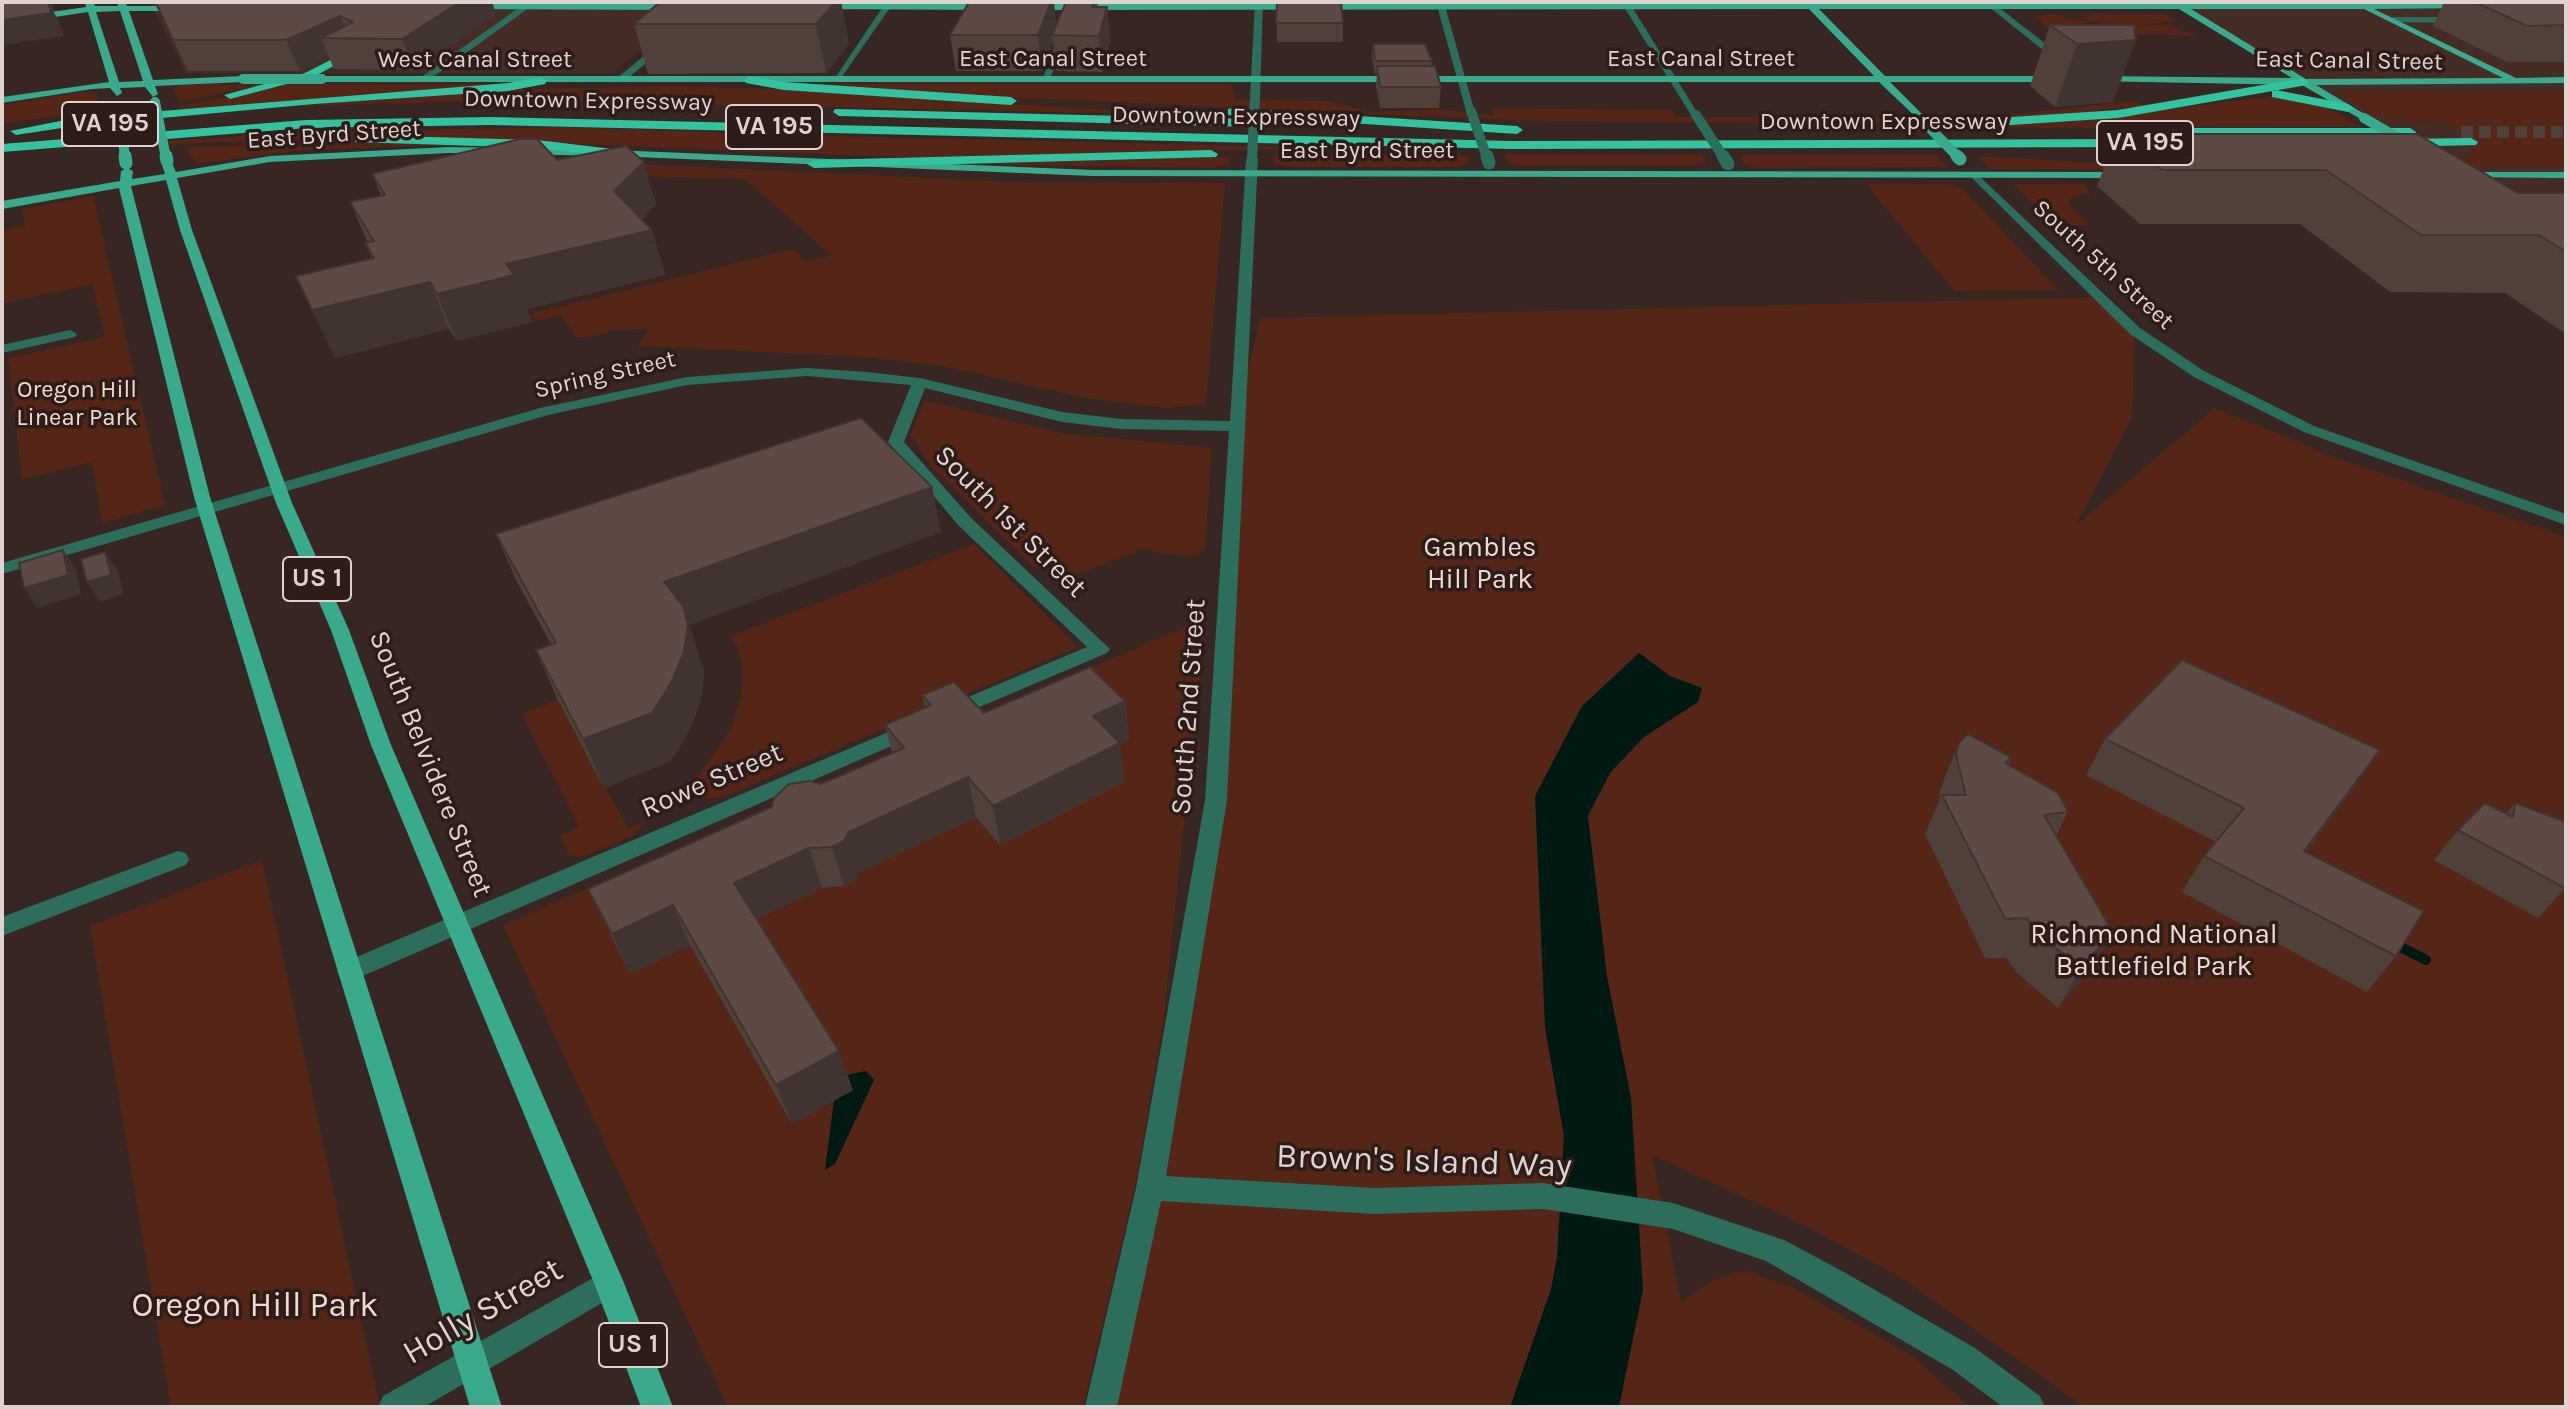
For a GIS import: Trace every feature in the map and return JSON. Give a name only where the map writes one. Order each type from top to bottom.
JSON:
[{"type":"highway","points":[[6,130],[230,95],[309,75],[356,51]]},
{"type":"highway","points":[[750,80],[784,86],[1020,101]]},
{"type":"highway","points":[[6,130],[149,115],[508,87],[541,81]]},
{"type":"highway","points":[[1840,132],[2070,119],[2230,97],[2303,82]]},
{"type":"highway","points":[[2230,97],[2279,94],[2348,108]]},
{"type":"highway","points":[[1068,104],[1379,119],[1517,130]]},
{"type":"highway","name":"Downtown Expressway","points":[[6,130],[327,108],[450,106]]},
{"type":"highway","name":"Downtown Expressway","points":[[819,112],[1532,130]]},
{"type":"highway","name":"Downtown Expressway","points":[[2,148],[306,124],[491,121],[1513,145],[2466,137],[1547,130]]},
{"type":"highway","points":[[342,139],[492,141],[613,153]]},
{"type":"highway","points":[[2,158],[285,141]]},
{"type":"highway","points":[[1820,144],[2095,158]]},
{"type":"highway","points":[[814,164],[1513,145]]},
{"type":"highway","points":[[2111,159],[2127,160]]},
{"type":"main road","points":[[454,7],[530,4],[692,7]]},
{"type":"main road","points":[[800,7],[888,4],[1003,7]]},
{"type":"main road","points":[[1019,7],[1074,4],[2481,6]]},
{"type":"main road","points":[[2177,4],[2303,82],[2431,155]]},
{"type":"main road","points":[[2358,4],[2517,81],[2566,88]]},
{"type":"main road","name":"South Belvidere Street","points":[[122,5],[150,82],[170,175],[186,230],[278,489],[340,630],[381,745],[609,1283],[657,1407]]},
{"type":"main road","name":"South 5th Street","points":[[1809,5],[1976,176]]},
{"type":"main road","points":[[91,6],[119,106],[126,163],[125,189],[207,510],[486,1407]]},
{"type":"main road","points":[[2,22],[91,6],[199,8]]},
{"type":"main road","name":"East Canal Street","points":[[836,79],[1881,79],[2076,76],[2303,82],[2566,80]]},
{"type":"main road","name":"West Canal Street","points":[[2,100],[114,84],[243,79],[836,79]]},
{"type":"main road","name":"East Byrd Street","points":[[2,205],[255,161],[346,153],[613,153],[1046,172],[1250,166],[1490,168],[1735,175],[2133,175]]},
{"type":"main road","points":[[2453,172],[2566,175]]},
{"type":"street","points":[[424,79],[530,4]]},
{"type":"street","points":[[836,79],[888,4]]},
{"type":"street","points":[[1045,79],[1074,4]]},
{"type":"street","name":"South 2nd Street","points":[[1101,1407],[1150,1188],[1216,800],[1259,4]]},
{"type":"street","points":[[1441,4],[1490,168]]},
{"type":"street","points":[[1627,4],[1735,175]]},
{"type":"street","points":[[1990,4],[2076,76]]},
{"type":"street","points":[[2393,20],[2469,20]]},
{"type":"street","points":[[620,80],[675,35]]},
{"type":"street","points":[[2453,172],[2489,188]]},
{"type":"street","points":[[2453,172],[2473,189]]},
{"type":"street","name":"South 5th Street","points":[[1976,176],[2135,331],[2199,374],[2309,429],[2566,520]]},
{"type":"street","points":[[2,349],[70,334]]},
{"type":"street","name":"Spring Street","points":[[2,569],[545,411],[687,381],[807,372],[920,382],[1062,417],[1121,424],[1235,426]]},
{"type":"street","name":"South 1st Street","points":[[920,382],[896,442],[965,522],[1100,649]]},
{"type":"street","name":"Rowe Street","points":[[349,971],[1100,649]]},
{"type":"street","points":[[2,927],[178,859]]},
{"type":"street","name":"Brown's Island Way","points":[[1150,1188],[1375,1201],[1543,1196],[1673,1216],[1774,1250],[1834,1282],[1964,1359],[2029,1407]]},
{"type":"street","name":"Holly Street","points":[[394,1407],[609,1283]]},
{"type":"shaded area","points":[[150,2],[692,2],[614,73],[186,73]]},
{"type":"shaded area","points":[[2176,2],[2566,2],[2566,231]]},
{"type":"shaded area","points":[[1639,653],[1670,676],[1702,688],[1698,702],[1644,737],[1610,773],[1588,816],[1607,976],[1631,1098],[1643,1290],[1619,1407],[1510,1407],[1551,1289],[1557,1257],[1564,1136],[1545,1028],[1535,796],[1582,706]]},
{"type":"shaded area","points":[[866,1071],[874,1080],[835,1164],[825,1170],[837,1077]]},
{"type":"green space","points":[[2122,13],[2095,16],[2165,13],[2176,21],[2124,27],[2169,24],[2198,37],[2154,34],[2093,37],[2065,28],[2100,23],[2113,25],[2097,21],[2061,27],[2052,31],[2039,22],[2044,20],[2033,17],[2051,14],[2071,17],[2061,19],[2091,21],[2081,18],[2093,15],[2058,14]]},
{"type":"green space","points":[[506,84],[181,110],[179,106],[285,85]]},
{"type":"green space","points":[[803,84],[1231,84],[1236,99],[1329,101],[1372,112],[1438,109],[1493,115],[1493,108],[1672,110],[1676,117],[1900,117],[1903,120],[1941,120],[1940,117],[2015,114],[2132,101],[2147,106],[1979,122],[1534,121],[980,96]]},
{"type":"green space","points":[[184,85],[264,85],[179,102],[173,88]]},
{"type":"green space","points":[[673,86],[788,89],[1188,115],[510,100],[268,107],[520,89]]},
{"type":"green space","points":[[82,92],[97,94],[96,112],[2,123],[2,105]]},
{"type":"green space","points":[[2337,92],[2566,92],[2566,166],[2466,167],[2450,157],[2472,156],[2471,137],[2446,124],[2377,118]]},
{"type":"green space","points":[[2271,96],[2322,105],[2361,127],[1970,128],[2093,120]]},
{"type":"green space","points":[[560,127],[1328,148],[925,158],[378,136],[70,148],[299,132]]},
{"type":"green space","points":[[359,142],[443,145],[303,150],[196,164],[186,147]]},
{"type":"green space","points":[[1504,154],[1701,154],[1707,161],[1696,166],[1519,166],[1507,162]]},
{"type":"green space","points":[[1273,155],[1467,155],[1470,162],[1460,167],[1295,167],[1274,164]]},
{"type":"green space","points":[[1739,155],[1937,155],[1948,167],[1758,168],[1744,164]]},
{"type":"green space","points":[[1977,156],[2162,166],[2240,170],[1991,169]]},
{"type":"green space","points":[[493,157],[1039,183],[1225,183],[1206,404],[1167,408],[1084,398],[942,366],[864,357],[637,346],[649,329],[610,330],[605,334],[577,338],[561,315],[535,321],[530,314],[786,250],[794,250],[807,262],[831,255],[745,179],[624,176]]},
{"type":"green space","points":[[1230,157],[1229,164],[1215,168],[956,164]]},
{"type":"green space","points":[[1866,184],[1948,184],[1964,190],[2058,290],[1954,291]]},
{"type":"green space","points":[[2013,184],[2085,184],[2090,194],[2074,196],[2067,203],[2090,225],[2054,225]]},
{"type":"green space","name":"Oregon Hill Linear Park","points":[[93,196],[165,505],[102,523],[92,462],[22,480],[8,358],[105,337],[92,284],[2,304],[2,231],[25,226],[22,209]]},
{"type":"green space","points":[[2098,297],[2135,331],[2132,418],[2076,525],[2215,408],[2337,458],[2566,537],[2566,1407],[2085,1407],[1900,1277],[1802,1224],[1652,1155],[1681,1302],[1713,1280],[1745,1271],[1796,1289],[1915,1358],[1969,1407],[1101,1407],[1196,921],[1235,426],[1260,318]]},
{"type":"green space","points":[[925,400],[1061,433],[1212,448],[1205,550],[1189,557],[1154,552],[1147,548],[1060,581],[1042,564],[1033,567],[930,465],[911,434]]},
{"type":"green space","points":[[974,544],[1078,647],[720,798],[699,798],[692,793],[689,789],[731,729],[741,697],[742,667],[738,648],[730,636]]},
{"type":"green space","points":[[1205,618],[1164,1016],[1137,1177],[1083,1407],[728,1407],[503,925]]},
{"type":"green space","points":[[558,700],[628,828],[645,821],[633,836],[581,857],[569,855],[560,836],[579,827],[522,714]]},
{"type":"green space","name":"Oregon Hill Park","points":[[262,860],[380,1407],[171,1407],[90,926]]},
{"type":"building","points":[[48,2],[51,13],[2,20],[2,3]]},
{"type":"building","points":[[460,2],[402,39],[321,38],[353,22],[340,16],[286,40],[173,40],[156,3]]},
{"type":"building","points":[[660,2],[836,2],[816,24],[634,24]]},
{"type":"building","points":[[969,2],[1051,2],[1038,35],[950,35]]},
{"type":"building","points":[[1066,2],[1095,2],[1092,7],[1107,7],[1099,36],[1052,35]]},
{"type":"building","points":[[1277,2],[1341,2],[1343,23],[1276,23]]},
{"type":"building","points":[[2475,2],[2566,2],[2566,25],[2527,26]]},
{"type":"building","points":[[2050,25],[2134,25],[2136,40],[2077,44]]},
{"type":"building","points":[[1373,44],[1425,44],[1432,61],[1375,61]]},
{"type":"building","points":[[1377,66],[1435,66],[1441,87],[1380,87]]},
{"type":"building","points":[[2117,134],[2417,134],[2518,193],[2566,193],[2566,252],[2539,235],[2421,235],[2326,170],[2162,170]]},
{"type":"building","points":[[520,139],[537,139],[557,160],[626,146],[644,162],[614,191],[652,230],[506,264],[514,275],[437,294],[430,282],[312,310],[296,276],[374,258],[365,243],[374,241],[350,202],[385,195],[372,174]]},
{"type":"building","points":[[861,418],[932,487],[664,582],[683,606],[688,625],[684,652],[671,683],[652,713],[583,739],[536,650],[556,643],[496,534]]},
{"type":"building","points":[[63,550],[68,575],[24,588],[19,563]]},
{"type":"building","points":[[105,552],[111,575],[87,582],[81,559]]},
{"type":"building","points":[[2182,660],[2380,750],[2304,851],[2424,911],[2396,956],[2204,856],[2244,808],[2105,739]]},
{"type":"building","points":[[1090,667],[1125,701],[1093,716],[1120,743],[993,806],[968,777],[849,832],[844,841],[832,847],[809,848],[734,883],[839,1051],[776,1085],[673,905],[612,934],[588,889],[772,807],[774,798],[789,784],[810,781],[821,784],[904,748],[885,725],[931,705],[922,695],[954,682],[984,713]]},
{"type":"building","points":[[1968,734],[2011,757],[2005,763],[2058,793],[2068,812],[2044,815],[2113,932],[2081,968],[2039,935],[2027,918],[2005,919],[1942,795],[1966,795],[1956,755],[1959,743]]},
{"type":"building","points":[[2485,803],[2513,817],[2515,803],[2566,822],[2565,888],[2458,830]]},
{"type":"waterway","points":[[2393,943],[2426,960]]},
{"type":"tunnel","points":[[2461,132],[2566,132]]},
{"type":"park label","name":"Gambles Hill Park","points":[[1480,564]]},
{"type":"park label","name":"Richmond National Battlefield Park","points":[[2154,951]]}]
